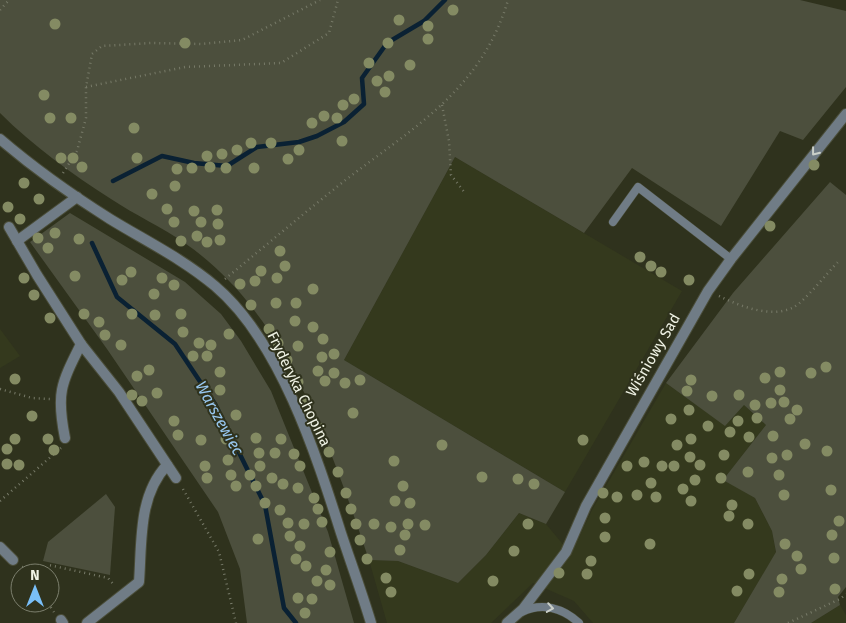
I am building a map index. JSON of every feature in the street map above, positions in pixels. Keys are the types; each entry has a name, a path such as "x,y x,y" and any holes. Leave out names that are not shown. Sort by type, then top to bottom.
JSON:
{"street":[{"name":"Wiśniowy Sad","path":"506,623 518,614 566,552 586,506 708,291 731,259 846,114"},
{"name":"Fryderyka Chopina","path":"0,139 26,161 77,197 176,258 216,287 248,322 278,373 295,408 328,489 371,623"},
{"path":"17,241 77,197"},
{"path":"9,227 81,344 114,384 176,478"},
{"path":"65,438 59,400 63,379 81,344"},
{"path":"87,623 139,582 146,505 155,481 167,465"},
{"path":"0,547 13,560"}],"lane":[{"path":"613,222 638,187 731,259"},
{"path":"518,614 533,608 554,608 569,614 579,623"}],"path":[{"path":"0,10 9,0"},
{"path":"63,173 77,151 86,118 86,86 92,54 102,46 151,43 201,44 242,40 320,0"},
{"path":"86,86 185,67 281,63 329,34 338,0"},
{"path":"216,287 343,182 430,117 475,70 503,17 508,0"},
{"path":"442,105 450,141 450,175 465,193"},
{"path":"708,291 738,305 758,310 783,310 795,306 838,262"},
{"path":"0,389 32,398 59,400"},
{"path":"0,501 60,451 65,438"},
{"path":"176,478 198,512 219,552 236,623"},
{"path":"13,560 17,563"},
{"path":"60,567 108,578 123,595"},
{"path":"788,623 840,599 846,594"}],"shaded area":[{"path":"0,0 800,0 846,11 846,87 803,140 780,131 721,226 632,168 584,233 455,157 344,360 565,492 546,524 519,513 486,555 458,583 398,561 369,560 339,473 321,429 301,386 278,345 252,307 221,273 186,244 82,180 39,148 0,113"},
{"path":"455,157 682,291 565,492 344,360"},
{"path":"830,182 846,195 846,587 838,597 840,605 811,623 734,623 776,552 772,531 755,498 723,480 766,425 744,405 725,426 666,383 733,293"},
{"path":"70,213 185,282 221,314 241,341 271,391 328,532 354,623 247,623 240,569 218,512 107,349 30,242"},
{"path":"0,329 20,356 0,368"},
{"path":"666,383 725,425 744,405 766,425 724,479 755,498 772,531 776,553 734,623 593,623 574,601 533,583 491,623 387,623 369,560 398,561 458,583 486,555 519,513 546,524 571,554 592,510"},
{"path":"106,494 115,507 110,575 60,565 60,563 43,561 48,542"},
{"path":"840,605 846,615 846,623 811,623"}],"waterway":[{"name":"Warszewiec","path":"113,181 162,156 194,163 227,166 257,147 299,142 317,136 344,122 364,104 362,78 387,43 424,21 445,0"},
{"name":"Warszewiec","path":"92,243 117,297 175,344 215,404 265,505 284,608 296,623"}]}
